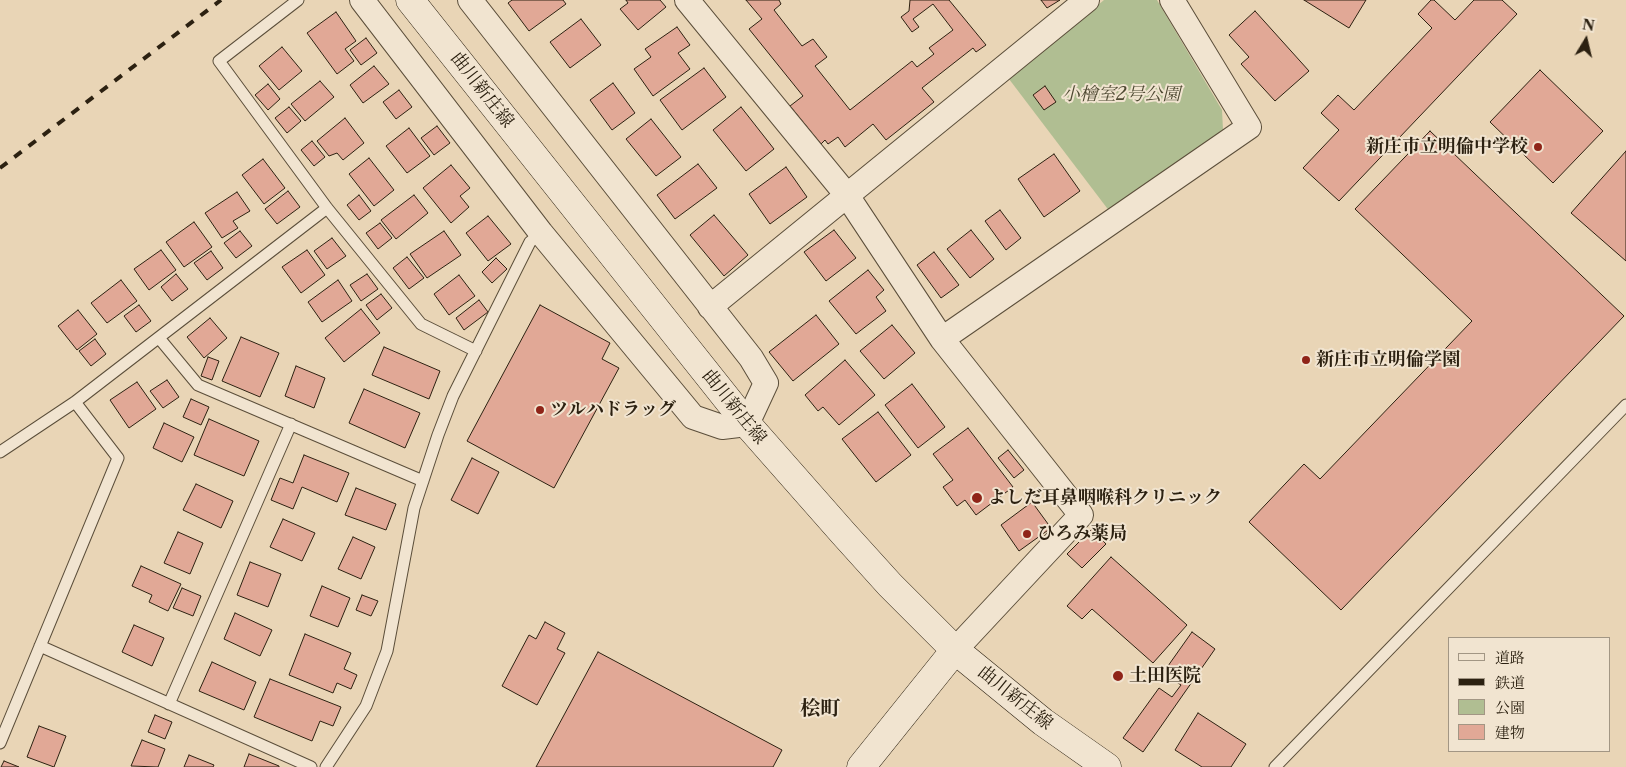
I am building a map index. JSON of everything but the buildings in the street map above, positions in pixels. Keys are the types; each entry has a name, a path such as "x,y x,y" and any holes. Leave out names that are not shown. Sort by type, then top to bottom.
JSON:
{"main road":[{"name":"曲川新庄線","path":"410,0 747,424 890,585 955,650 1043,722 1107,767"},
{"path":"861,767 955,650"}],"street":[{"path":"362,0 541,233 693,417 722,427 747,424 766,383 751,358 470,0"},
{"path":"687,0 846,194 942,339 1081,515 955,650"},
{"path":"710,307 846,194 1087,0"},
{"path":"942,339 1249,127 1172,0"}],"lane":[{"path":"298,0 220,61 327,208 421,324 476,351"},
{"path":"0,452 75,402 327,208"},
{"path":"326,767 366,706 387,651 414,508 453,396 530,242 541,233"},
{"path":"159,338 198,385 423,481"},
{"path":"0,743 118,458 75,402"},
{"path":"1275,767 1626,405"},
{"path":"169,704 291,424"},
{"path":"40,646 311,767"}],"green space":[{"name":"小檜室2号公園","path":"1104,0 1157,0 1222,110 1223,130 1110,212 1009,79"}],"railway":[{"path":"0,168 221,0"}],"place":[{"name":"新庄市立明倫中学校","path":"1538,147"},
{"name":"新庄市立明倫学園","path":"1306,360"},
{"name":"ツルハドラッグ","path":"540,410"},
{"name":"よしだ耳鼻咽喉科クリニック","path":"977,498"},
{"name":"ひろみ薬局","path":"1027,534"},
{"name":"土田医院","path":"1118,676"}],"district":[{"name":"桧町","path":"820,709"}]}
